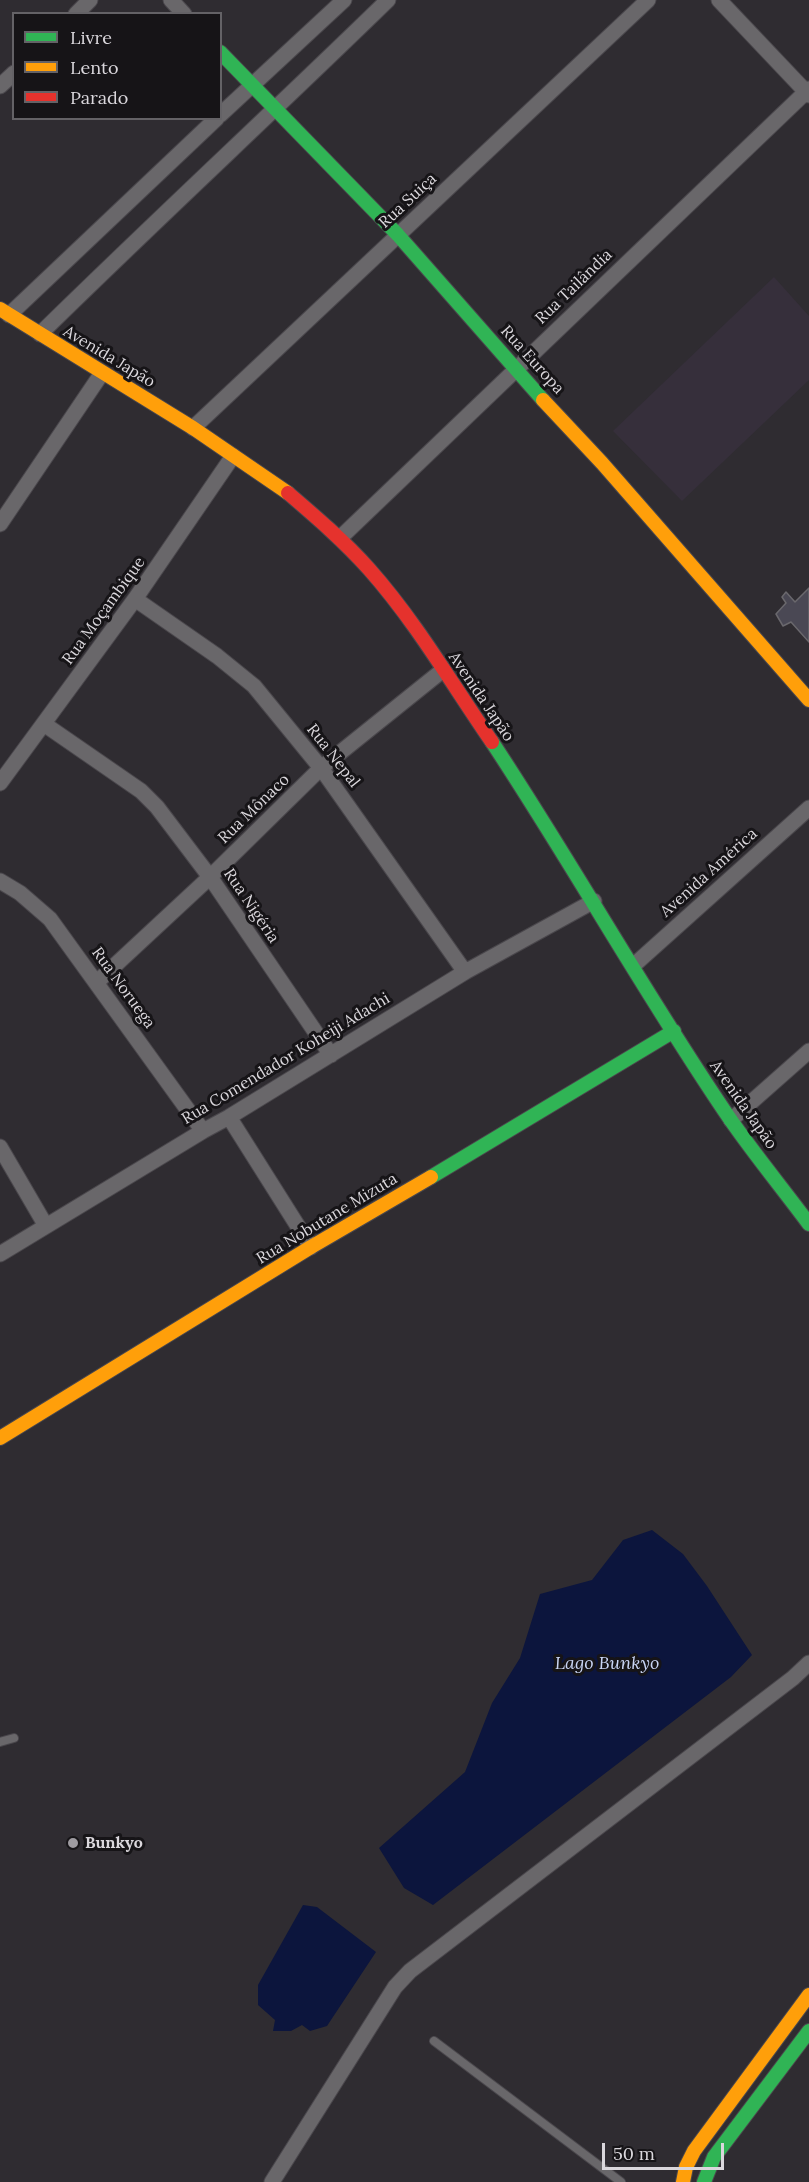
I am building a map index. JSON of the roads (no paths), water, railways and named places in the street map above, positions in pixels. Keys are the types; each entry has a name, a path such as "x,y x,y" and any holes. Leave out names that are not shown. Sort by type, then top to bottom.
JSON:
{"street":[{"path":"78,12 90,0"},
{"path":"171,0 182,12"},
{"path":"222,113 344,0"},
{"path":"40,334 388,0"},
{"name":"Rua Suiça","path":"193,428 648,0"},
{"path":"719,0 808,92"},
{"name":"Rua Europa","path":"222,54 398,235 514,369 602,463 809,700"},
{"path":"0,86 12,75"},
{"name":"Rua Tailândia","path":"340,538 514,369 808,92"},
{"path":"4,312 214,120"},
{"name":"Avenida Japão","path":"4,312 193,428 287,492 340,538 390,594 535,807 731,1120 809,1224"},
{"path":"0,524 102,373"},
{"name":"Rua Moçambique","path":"1,778 45,724 135,599 233,456"},
{"name":"Rua Nepal","path":"135,599 254,686 321,768 465,972"},
{"name":"Rua Mônaco","path":"96,982 210,877 321,768 443,670"},
{"name":"Rua Nigéria","path":"45,724 141,790 157,807 210,877 331,1055"},
{"name":"Avenida América","path":"634,965 809,808"},
{"name":"Rua Noruega","path":"0,881 20,893 50,919 203,1131"},
{"name":"Rua Comendador Koheiji Adachi","path":"0,1254 203,1131 229,1118 465,972 594,901"},
{"name":"Rua Nobutane Mizuta","path":"0,1438 311,1246 474,1152 674,1031"},
{"path":"731,1120 809,1051"},
{"path":"229,1118 311,1246"},
{"path":"0,1148 46,1226"},
{"path":"272,2182 395,1987 410,1971 783,1686 809,1663"},
{"path":"683,2182 694,2151 809,1995"},
{"path":"704,2182 714,2157 809,2031"}],"lane":[{"path":"0,1742 14,1738"},
{"path":"434,2041 621,2182"}],"water":[{"name":"Lago Bunkyo","path":"652,1530 683,1554 752,1655 731,1677 433,1905 404,1888 379,1848 465,1772 492,1703 520,1658 540,1594 592,1580 623,1540"},
{"path":"303,1905 317,1907 376,1952 327,2026 310,2031 302,2025 291,2031 273,2031 275,2020 258,2005 258,1985"}],"place":[{"name":"Bunkyo","path":"73,1843"}]}
